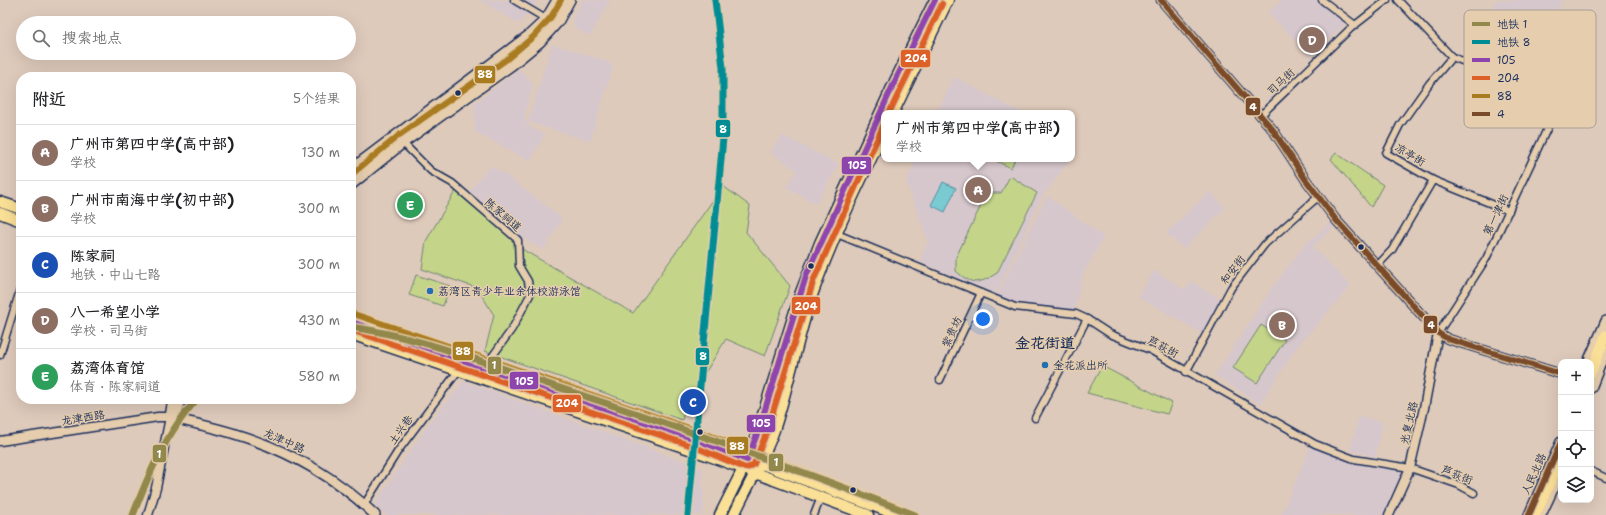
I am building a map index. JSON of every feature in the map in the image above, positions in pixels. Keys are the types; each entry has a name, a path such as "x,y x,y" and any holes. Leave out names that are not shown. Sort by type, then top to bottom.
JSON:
{"main road":[{"path":"356,165 529,35 546,18 557,0"},
{"path":"356,181 403,143 540,42 558,22 570,0"},
{"path":"882,110 935,0"},
{"path":"894,110 948,0"},
{"path":"720,515 745,464 759,429 806,276 881,112"},
{"path":"734,515 773,432 780,412 810,301 837,234 881,139"},
{"path":"0,202 16,207"},
{"path":"0,213 16,219"},
{"path":"1589,359 1606,322"},
{"path":"356,324 698,440 745,464 754,473 868,515"},
{"path":"1594,365 1606,335"},
{"path":"356,336 694,451 745,464 759,464 898,515"},
{"path":"1594,379 1606,350"},
{"path":"170,417 172,404"},
{"path":"170,417 180,404"},
{"name":"龙津中路","path":"170,417 236,434 289,455 328,477 375,515"},
{"path":"694,451 698,440"},
{"name":"人民北路","path":"1529,515 1558,449"},
{"path":"1535,515 1558,465"},
{"path":"1541,515 1558,478"}],"street":[{"path":"514,0 546,18"},
{"path":"1161,0 1273,130 1318,197 1336,220 1438,333 1448,339 1558,373"},
{"path":"1322,0 1355,25"},
{"name":"司马街","path":"1260,116 1355,25 1387,0"},
{"path":"1398,0 1452,57"},
{"name":"第一津街","path":"1452,57 1464,62"},
{"name":"凉亭街","path":"1452,57 1429,84 1400,125 1386,153 1433,180 1509,211"},
{"name":"第一津街","path":"1438,333 1486,259 1548,128"},
{"name":"陈家祠道","path":"403,143 431,171 452,184 518,240 519,266 528,281 530,295 512,329 484,368"},
{"path":"1377,266 1392,250 1433,180"},
{"name":"和安街","path":"1186,372 1231,288 1265,244 1318,197"},
{"name":"芦荻街","path":"837,234 1015,307 1068,313 1087,319 1110,334 1150,350 1186,372 1315,444 1354,459 1410,468 1459,485 1474,493"},
{"name":"紫贵坊","path":"940,380 981,293"},
{"path":"0,355 16,303"},
{"path":"1036,418 1087,319"},
{"name":"光复北路","path":"1389,515 1410,468 1424,408 1438,333"},
{"name":"土兴巷","path":"364,505 398,451 458,371"},
{"name":"龙津西路","path":"0,441 158,417 170,417"},
{"path":"148,515 156,488 170,417"},
{"path":"1594,472 1606,478"},
{"path":"814,515 821,497"}],"shaded area":[{"path":"480,0 538,0 519,24"},
{"path":"582,0 610,0 590,36 575,28 573,17"},
{"path":"1282,0 1318,0 1347,22 1311,57 1268,13"},
{"path":"1496,0 1563,0 1559,10 1490,10"},
{"path":"552,44 607,61 613,67 590,141 531,123 528,120"},
{"path":"519,69 533,83 524,118 531,128 545,134 530,161 475,132 474,104"},
{"path":"954,77 1016,110 938,110"},
{"path":"782,135 839,164 816,204 786,187 797,171 770,152"},
{"path":"915,162 1068,162 1041,199 996,294 919,262 928,241 906,182"},
{"path":"490,166 503,173 561,217 561,222 544,249 528,242 470,191"},
{"path":"1210,191 1225,208 1184,249 1166,233"},
{"path":"1047,195 1104,237 1083,274 1074,311 1017,304 997,296"},
{"path":"1330,223 1334,227 1313,247 1351,286 1297,347 1260,404 1215,375 1271,289 1304,245"},
{"path":"1154,270 1185,290 1191,281 1221,300 1202,333 1138,297"},
{"path":"464,381 702,468 704,509 702,515 386,515 374,505 430,422"},
{"path":"1359,416 1383,422 1375,457 1350,450"},
{"path":"1311,445 1355,462 1405,471 1386,515 1281,515"}],"green space":[{"path":"1336,153 1383,185 1371,207 1331,159"},
{"path":"998,162 1014,162 1011,168"},
{"path":"1010,176 1037,193 997,273 981,281 972,281 956,271 956,257 987,193 1001,193"},
{"path":"723,186 750,206 746,232 790,286 765,356 726,339 686,404 682,420 485,351 494,315 477,288 422,269 426,241 456,190 525,251 633,313"},
{"name":"荔湾区青少年业余体校游泳馆","path":"416,275 450,286 443,306 409,295"},
{"path":"1261,325 1285,340 1257,383 1233,368"},
{"path":"1102,366 1172,403 1167,414 1087,393"}],"water":[{"path":"943,182 956,188 945,212 931,205"}],"metro line":[{"name":"8","path":"688,515 723,138 723,68 715,0"},
{"name":"1","path":"356,328 402,337 477,360 734,447 915,515"},
{"name":"1","path":"133,515 159,454 176,426 193,404"}],"transit line":[{"name":"88","path":"356,171 398,136 507,59 534,36 551,17 561,0"},
{"name":"105","path":"882,110 935,0"},
{"name":"4","path":"1161,0 1273,130 1306,180 1336,220 1438,333 1448,339 1558,373"},
{"name":"204","path":"890,110 942,4"},
{"name":"105","path":"356,324 698,440 747,460 759,429 806,276 881,112"},
{"name":"204","path":"356,332 695,447 745,468 750,467 754,464 767,431 814,279 881,131"},
{"name":"88","path":"356,315 701,432 901,508"},
{"name":"4","path":"1529,515 1558,449"}],"place":[{"name":"八一希望小学","path":"1312,40"},
{"name":"广州市第四中学(高中部)","path":"978,190"},
{"name":"荔湾体育馆","path":"410,205"},
{"name":"荔湾区青少年业余体校游泳馆","path":"430,291"},
{"name":"广州市南海中学(初中部)","path":"1282,325"},
{"name":"金花派出所","path":"1045,365"},
{"name":"陈家祠","path":"693,402"}],"district":[{"name":"金花街道","path":"1045,343"}]}
